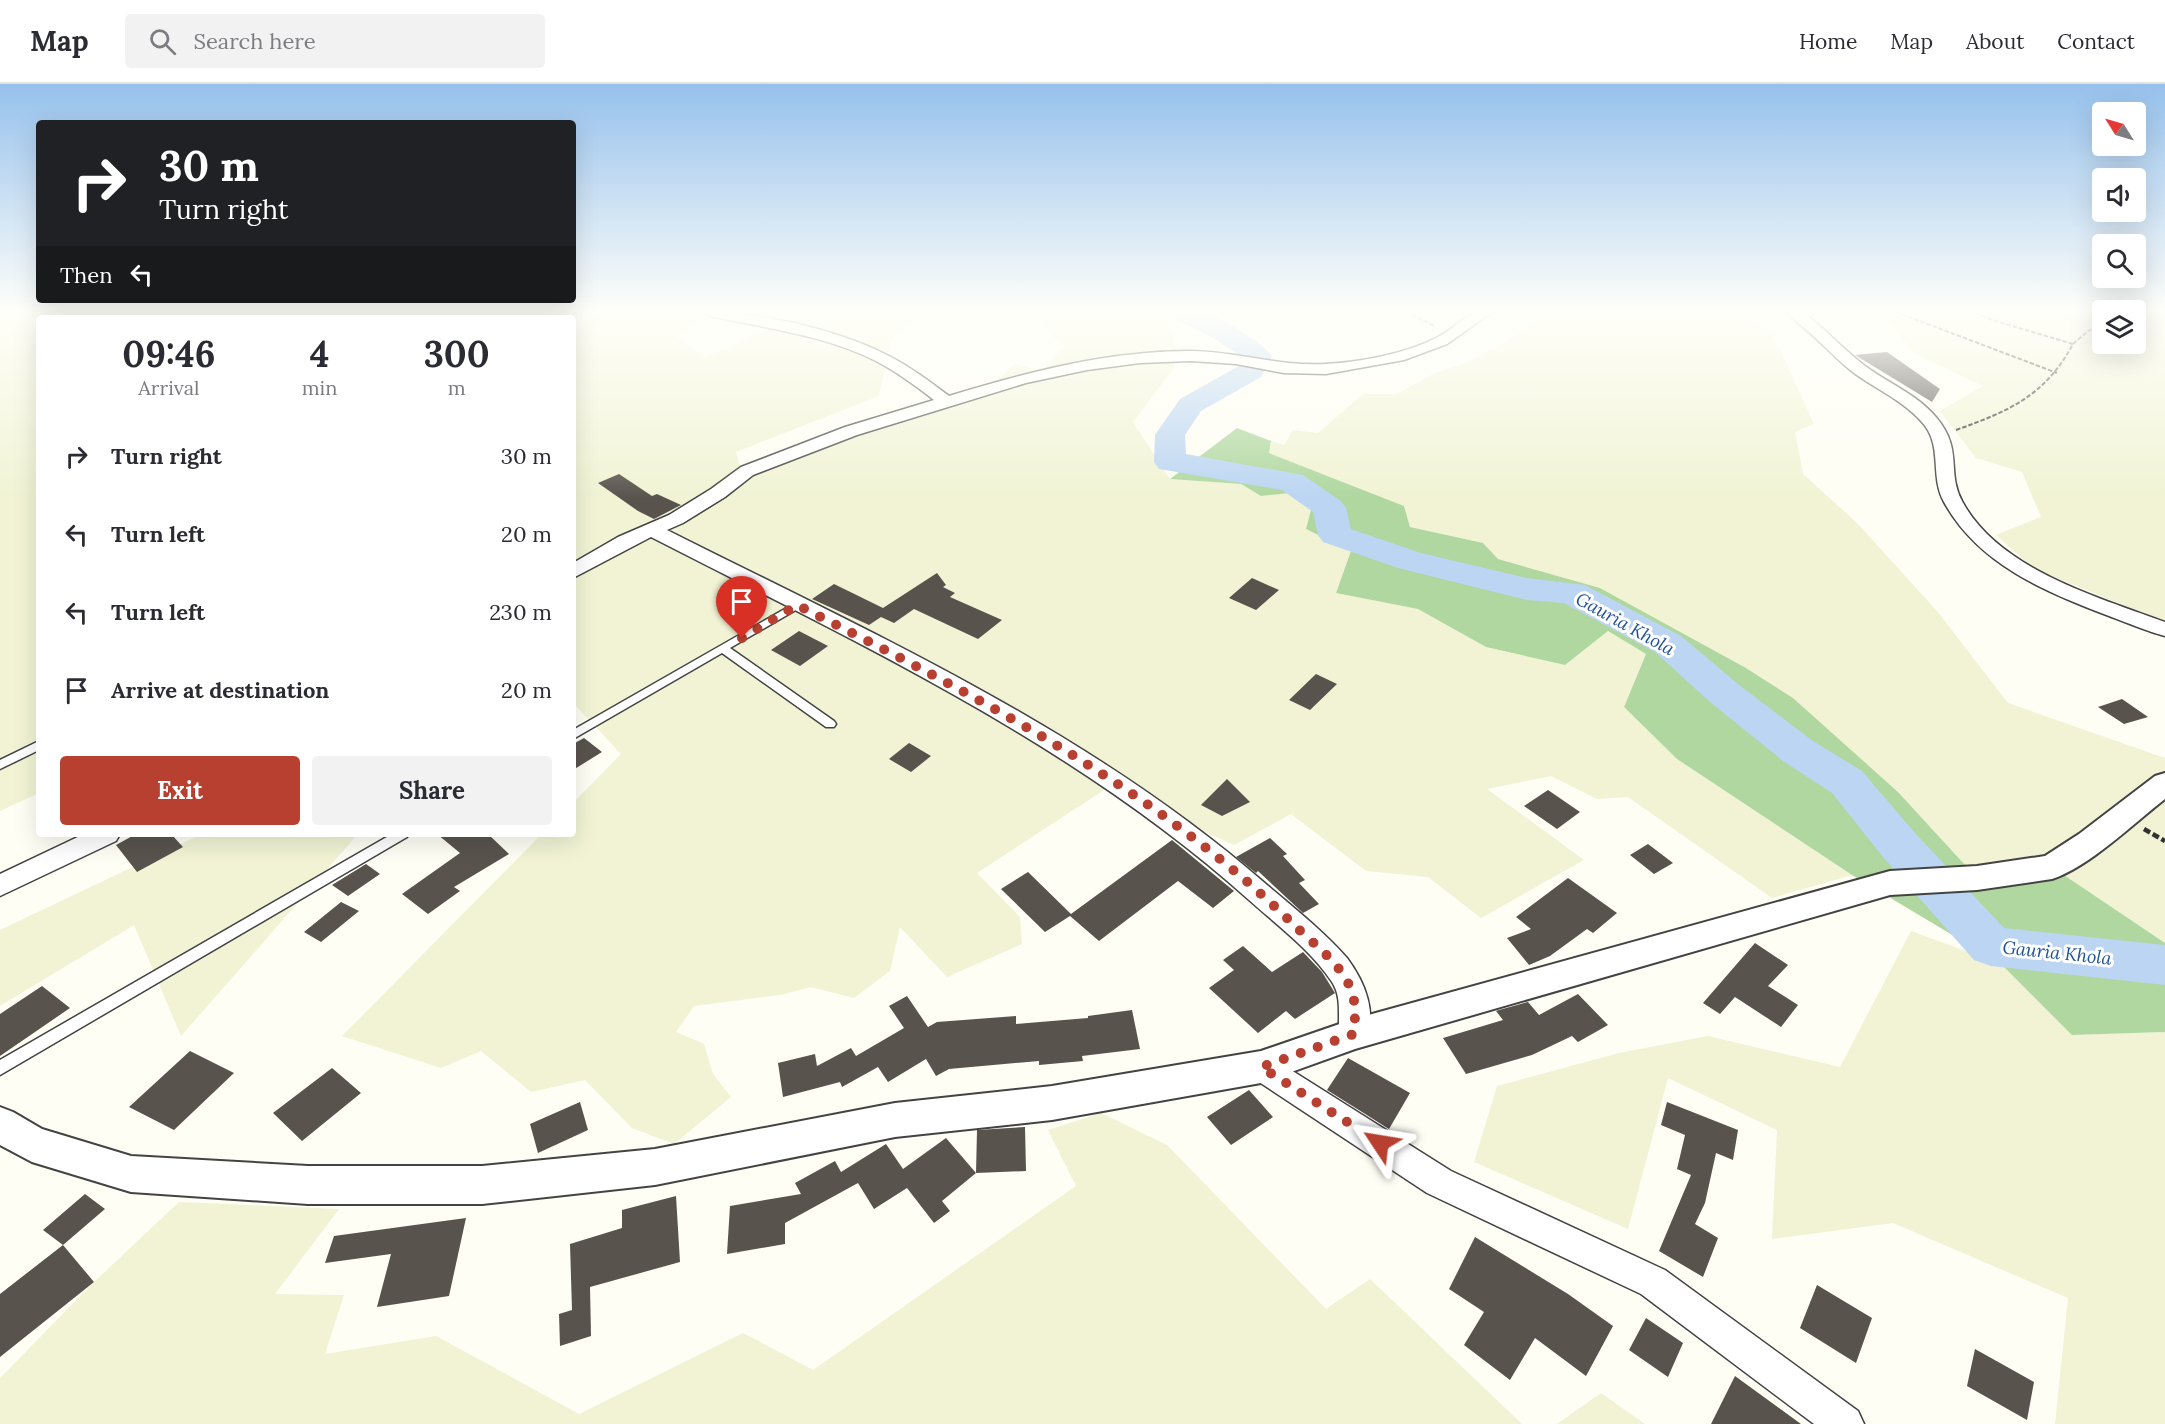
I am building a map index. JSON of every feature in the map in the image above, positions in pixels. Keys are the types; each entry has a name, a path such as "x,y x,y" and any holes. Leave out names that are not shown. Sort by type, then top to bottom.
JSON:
{"street":[{"path":"912,375 945,401"},
{"path":"576,570 625,541 652,530 701,504 747,471 850,431 1039,375"},
{"path":"1868,375 1928,418 1941,436 1947,454 1946,476 1952,499 1966,522 1994,549 2030,574 2081,600 2165,629"},
{"path":"652,530 910,662 993,708 1098,771 1198,842 1262,894 1336,967 1349,984 1356,1006 1354,1034"},
{"path":"0,1124 32,1144 132,1174 308,1185 482,1185 655,1167 895,1120 1052,1102 1261,1067 1354,1034 1890,883 1977,878 2052,867 2090,842 2165,783"},
{"path":"0,886 101,837"},
{"path":"1261,1067 1439,1182 1653,1282 1835,1421"}],"lane":[{"path":"576,733 797,605"},
{"path":"724,649 830,724"},
{"path":"0,765 36,747"},
{"path":"0,1068 397,837"}],"path":[{"path":"1941,436 2015,407 2040,392 2054,375"}],"green space":[{"path":"0,375 36,375 36,794 0,811"},
{"path":"576,375 884,375 879,396 736,452 740,467 999,379 1004,375 1169,375 1133,422 1170,479 1241,484 1261,496 1289,492 1311,510 1306,529 1351,551 1336,593 1418,609 1486,647 1565,665 1608,631 1646,654 1624,707 1677,759 1852,875 1772,898 1628,797 1597,799 1551,776 1487,789 1584,860 1481,918 1428,877 1366,871 1291,814 1234,845 1107,788 977,873 1020,917 1022,944 947,977 900,927 890,971 854,998 811,987 780,995 694,1006 676,1032 704,1044 713,1074 731,1097 674,1144 632,1128 585,1080 531,1092 481,1051 441,1068 342,1036 539,837 576,837 576,800 621,754 576,706"},
{"path":"1432,375 1791,375 1814,424 1795,432 1803,474 1858,524 1937,611 2008,703 2165,758 2165,943 2052,867 1977,878 1898,792 1793,698 1746,668 1600,588 1498,559 1483,543 1410,527 1404,506 1269,453 1271,441 1284,445 1293,430 1318,433 1363,394 1397,394"},
{"path":"1959,375 2165,375 2165,622 2034,569 1996,535 2041,517 2022,472 1976,458 1940,411 1983,386"},
{"path":"1237,428 1271,441 1269,453 1404,506 1410,527 1483,543 1498,559 1600,588 1746,668 1793,698 1898,792 1977,878 2052,867 2165,943 2165,1032 2072,1035 2001,964 1852,875 1677,759 1624,707 1646,654 1608,631 1565,665 1486,647 1418,609 1336,593 1351,551 1306,529 1311,510 1290,493 1261,496 1241,484 1170,479"},
{"path":"196,837 355,837 181,1036 134,925 0,1006 0,930"},
{"path":"1911,931 2001,964 2073,1035 2165,1032 2165,1424 2055,1424 2068,1298 1893,1223 1772,1239 1777,1130 1668,1078 1628,1229 1474,1162 1497,1086 1619,1053 1708,1036 1840,1067"},
{"path":"1101,1113 1167,1145 1326,1309 1370,1279 1522,1424 0,1424 0,1378 94,1282 179,1202 339,1209 275,1294 344,1295 325,1354 436,1336 579,1414 743,1333 813,1370 1076,1186 1048,1130"},
{"path":"1601,1393 1645,1424 1557,1424"}],"building":[{"path":"1887,375 1919,375 1940,389 1932,402"},
{"path":"619,474 652,496 657,494 681,505 654,519 638,511 598,483"},
{"path":"937,573 946,585 943,587 955,593 950,597 1002,620 978,639 914,609 894,623 881,617 869,625 812,599 834,584 883,608"},
{"path":"1252,578 1279,590 1256,610 1229,598"},
{"path":"799,631 828,646 800,666 771,650"},
{"path":"1316,674 1337,684 1310,710 1289,700"},
{"path":"2122,699 2148,717 2124,724 2098,707"},
{"path":"584,738 602,752 576,768 576,742"},
{"path":"909,743 931,756 911,772 889,759"},
{"path":"1227,779 1250,802 1222,816 1201,805"},
{"path":"1548,790 1580,812 1557,829 1524,806"},
{"path":"131,837 174,837 183,847 137,872 116,845"},
{"path":"441,837 491,837 509,854 454,887 460,891 428,914 402,894 460,853"},
{"path":"1270,838 1287,854 1283,856 1305,880 1299,883 1319,904 1303,913 1258,871 1256,873 1236,857"},
{"path":"1172,840 1234,891 1213,908 1178,881 1099,941 1070,916 1045,932 1001,889 1028,872 1071,914"},
{"path":"1648,844 1673,863 1654,874 1630,855"},
{"path":"366,864 380,874 348,896 332,885"},
{"path":"1568,878 1617,913 1593,933 1587,929 1550,956 1529,965 1507,938 1531,929 1516,917"},
{"path":"341,902 359,911 321,942 304,932"},
{"path":"1755,943 1788,965 1768,986 1798,1005 1781,1027 1735,997 1720,1014 1703,1003"},
{"path":"1243,946 1272,972 1303,952 1322,972 1335,993 1295,1019 1286,1011 1258,1033 1209,988 1234,970 1223,960"},
{"path":"42,986 70,1008 0,1056 0,1014"},
{"path":"1578,994 1608,1025 1578,1042 1572,1036 1532,1055 1466,1074 1443,1038 1503,1020 1496,1011 1499,1010 1528,1002 1539,1015"},
{"path":"907,996 928,1027 937,1022 1016,1016 1016,1024 1088,1018 1088,1016 1132,1010 1140,1049 1082,1056 1083,1061 1039,1065 1039,1061 949,1069 936,1076 926,1059 888,1082 878,1067 842,1087 840,1082 783,1097 778,1063 815,1054 817,1066 851,1048 856,1056 904,1028 889,1006"},
{"path":"190,1051 234,1073 174,1130 129,1107"},
{"path":"1348,1058 1410,1093 1389,1129 1327,1090"},
{"path":"332,1068 361,1093 302,1141 273,1113"},
{"path":"1249,1090 1273,1117 1231,1145 1207,1117"},
{"path":"580,1102 588,1130 538,1153 530,1124"},
{"path":"1667,1102 1738,1130 1733,1160 1716,1153 1705,1203 1695,1224 1718,1238 1703,1277 1659,1251 1691,1175 1677,1169 1685,1135 1661,1125"},
{"path":"1025,1127 1026,1171 976,1173 977,1130"},
{"path":"946,1138 976,1173 942,1201 950,1211 934,1223 907,1188 874,1209 858,1183 785,1223 785,1244 727,1254 730,1206 801,1194 795,1183 835,1161 841,1172 886,1144 903,1169"},
{"path":"85,1194 105,1209 63,1245 43,1230"},
{"path":"676,1196 680,1262 590,1287 591,1336 560,1346 559,1314 572,1310 570,1244 622,1228 622,1210"},
{"path":"466,1218 449,1296 377,1307 391,1254 325,1263 334,1236"},
{"path":"1475,1237 1568,1294 1613,1326 1586,1376 1535,1338 1510,1380 1464,1345 1484,1312 1449,1289"},
{"path":"63,1245 94,1282 0,1357 0,1294"},
{"path":"1817,1285 1872,1318 1856,1363 1800,1328"},
{"path":"1646,1318 1683,1343 1668,1377 1629,1350"},
{"path":"1975,1349 2034,1382 2027,1420 1967,1386"},
{"path":"1735,1376 1801,1424 1711,1424"}],"waterway":[{"name":"Gauria Khola","path":"1245,375 1190,405 1170,435 1170,462 1213,467 1292,482 1329,508 1335,535 1410,561 1527,589 1572,593 1668,644 1724,693 1798,751 1847,782 1899,845 1991,946 2165,965"}],"route":[{"path":"742,638 797,605 910,662 993,708 1098,771 1198,842 1262,894 1336,967 1349,984 1356,1006 1354,1034 1261,1067 1380,1143"}]}
